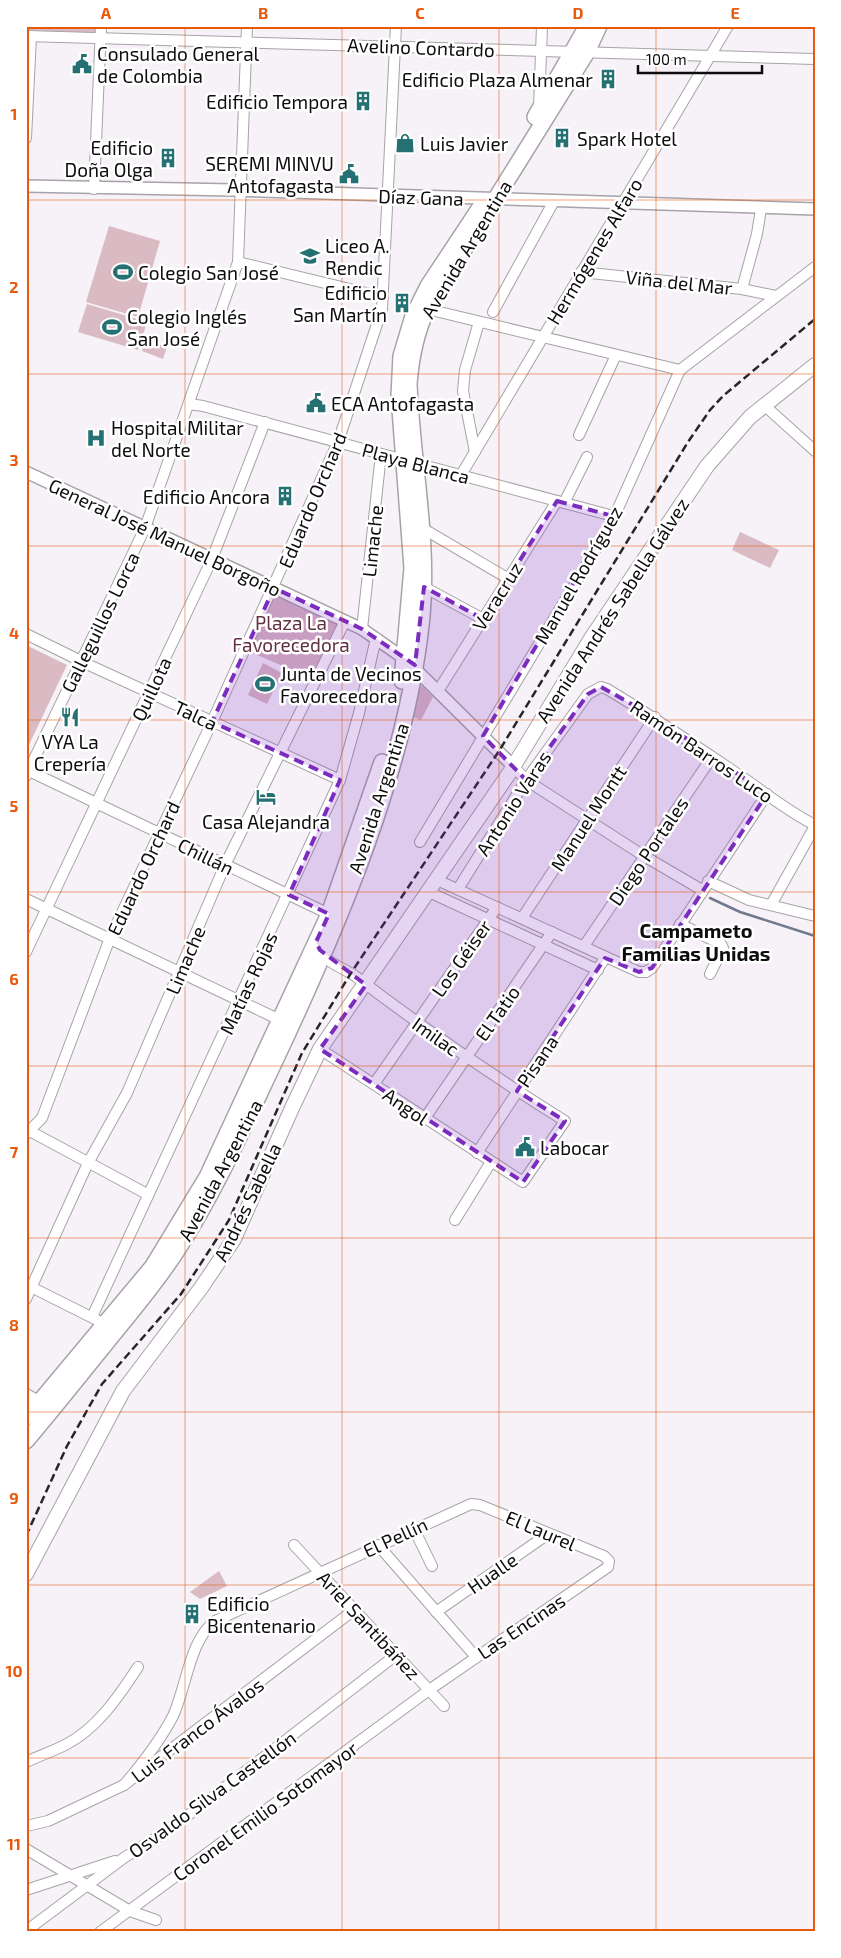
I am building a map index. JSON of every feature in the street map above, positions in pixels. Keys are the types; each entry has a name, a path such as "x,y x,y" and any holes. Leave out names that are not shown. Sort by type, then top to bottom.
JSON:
{"main road":[{"name":"Avenida Argentina","path":"26,1441 35,1409 98,1321 153,1266 186,1213 222,1147 329,914 388,741 404,674 410,664 412,568 410,372 417,335 427,309 580,52 586,26"},
{"name":"Avenida Argentina","path":"35,1409 159,1277 198,1216 228,1161 323,956 379,806 398,742 424,587 422,528 398,380 407,330 428,286 491,199 539,112 599,26"},
{"name":"Avenida Andrés Sabella Gálvez","path":"437,880 514,767 592,637 666,524 716,454 737,430 815,365"},
{"name":"Andrés Sabella","path":"26,1574 123,1391 201,1288 234,1239 284,1124 320,1049 437,880"}],"street":[{"path":"94,189 100,26"},
{"name":"Galleguillos Lorca","path":"28,774 145,528 238,262 247,26"},
{"name":"Eduardo Orchard","path":"28,1132 42,1118 110,938 274,588 338,442 382,309 396,26"},
{"path":"539,112 542,26"},
{"name":"Hermógenes Alfaro","path":"461,475 728,26"},
{"path":"26,138 29,36"},
{"name":"Avelino Contardo","path":"29,36 815,59"},
{"name":"Díaz Gana","path":"26,186 241,191 815,210"},
{"path":"493,312 554,201"},
{"path":"742,289 757,234 760,209"},
{"path":"238,262 383,297"},
{"name":"Manuel Rodríguez","path":"420,842 611,524 680,370 815,267"},
{"name":"Viña del Mar","path":"581,272 742,289 776,296"},
{"path":"427,309 680,370"},
{"path":"475,452 463,391 465,370 479,322"},
{"path":"579,435 616,355"},
{"name":"Playa Blanca","path":"189,404 204,406 265,422 613,516"},
{"path":"764,406 815,451"},
{"name":"Quillota","path":"26,952 212,559 265,422"},
{"name":"Limache","path":"362,629 382,454"},
{"name":"Veracruz","path":"438,691 588,457"},
{"name":"General José Manuel Borgoño","path":"26,472 362,629 410,664 514,767"},
{"path":"422,528 509,579"},
{"path":"424,587 482,620"},
{"name":"Limache","path":"26,1299 29,1286 88,1163 127,1093 225,865 345,621"},
{"name":"Talca","path":"26,634 149,694 340,780"},
{"name":"Matías Rojas","path":"98,1321 147,1194 240,1001 340,780 359,713 376,638"},
{"name":"Ramón Barros Luco","path":"588,694 601,687 608,688 767,794 792,814 815,825"},
{"name":"Antonio Varas","path":"458,889 526,780 588,694"},
{"name":"Manuel Montt","path":"522,918 655,718"},
{"name":"Diego Portales","path":"584,946 712,757"},
{"path":"514,767 526,780 644,856 702,890"},
{"name":"Chillán","path":"28,774 96,803 329,914"},
{"path":"437,880 584,946 605,958 639,972 646,972 652,968 767,794"},
{"path":"772,905 815,825"},
{"path":"708,881 750,900 815,916"},
{"path":"429,892 598,970"},
{"path":"26,898 280,1020"},
{"name":"Los Géiser","path":"374,1084 497,907"},
{"path":"680,924 721,944 723,948 710,974"},
{"name":"El Tatio","path":"425,1118 552,932"},
{"name":"Imilac","path":"316,942 323,956 466,1057 565,1121 523,1182"},
{"name":"Pisana","path":"477,1153 605,958"},
{"name":"Angol","path":"320,1049 523,1182"},
{"path":"28,1132 147,1194"},
{"path":"455,1220 491,1162"},
{"path":"29,1286 98,1321"},
{"name":"El Pellín","path":"124,1785 154,1747 170,1721 184,1688 198,1641 207,1628 219,1619 319,1572 471,1504"},
{"name":"El Laurel","path":"471,1504 480,1505 604,1556 610,1561"},
{"path":"414,1529 432,1566"},
{"name":"Hualle","path":"436,1612 548,1534"},
{"name":"Ariel Santibáñez","path":"294,1545 444,1706"},
{"path":"378,1545 476,1657"},
{"name":"Las Encinas","path":"429,1690 608,1567 610,1561"},
{"name":"Luis Franco Ávalos","path":"26,1826 48,1821 124,1785 354,1610"},
{"name":"Osvaldo Silva Castellón","path":"27,1929 125,1857 164,1833 396,1655"},
{"path":"26,1762 67,1744 90,1727 117,1698 138,1667"},
{"name":"Coronel Emilio Sotomayor","path":"100,1932 429,1690"},
{"path":"26,1849 130,1911 156,1920"},
{"path":"26,1890 125,1857"}],"highlighted area":[{"path":"557,501 613,516 483,736 526,780 588,694 601,687 655,717 767,794 652,968 639,972 605,958 517,1091 565,1121 523,1182 320,1049 366,985 320,950 316,942 329,914 289,895 340,780 212,722 274,588 362,629 415,665 424,587 483,619"}],"green space":[{"path":"26,26 95,26 95,33 26,30"},
{"name":"Colegio San José","path":"109,226 160,241 138,317 86,302"},
{"name":"Colegio Inglés San José","path":"87,304 147,322 138,350 78,332"},
{"path":"145,340 167,347 163,359 142,351"},
{"path":"740,532 779,550 770,568 732,550"},
{"name":"Plaza La Favorecedora","path":"274,588 345,621 316,680 245,650"},
{"path":"26,645 67,665 26,751"},
{"name":"Junta de Vecinos Favorecedora","path":"263,663 282,673 267,704 248,695"},
{"path":"422,686 433,697 421,720 413,717 418,688"},
{"path":"219,1571 227,1586 200,1599 190,1592"}],"waterway":[{"path":"710,898 740,912 815,936"}],"railway":[{"path":"26,1536 67,1446 102,1384 181,1294 229,1220 302,1053 351,973 499,751 688,442 710,410 723,396 815,319"}],"place":[{"name":"Consulado General de Colombia","path":"82,64"},
{"name":"Edificio Plaza Almenar","path":"608,79"},
{"name":"Edificio Tempora","path":"363,101"},
{"name":"Spark Hotel","path":"562,138"},
{"name":"Luis Javier","path":"405,143"},
{"name":"Edificio Doña Olga","path":"168,158"},
{"name":"SEREMI MINVU Antofagasta","path":"349,174"},
{"name":"Liceo A. Rendic","path":"310,256"},
{"name":"Colegio San José","path":"123,272"},
{"name":"Edificio San Martín","path":"402,303"},
{"name":"Colegio Inglés San José","path":"112,327"},
{"name":"ECA Antofagasta","path":"316,403"},
{"name":"Hospital Militar del Norte","path":"96,438"},
{"name":"Edificio Ancora","path":"285,496"},
{"name":"Junta de Vecinos Favorecedora","path":"265,684"},
{"name":"VYA La Crepería","path":"70,717"},
{"name":"Casa Alejandra","path":"266,797"},
{"name":"Labocar","path":"525,1147"},
{"name":"Edificio Bicentenario","path":"192,1614"}],"district":[{"name":"Campameto Familias Unidas","path":"696,942"}]}
